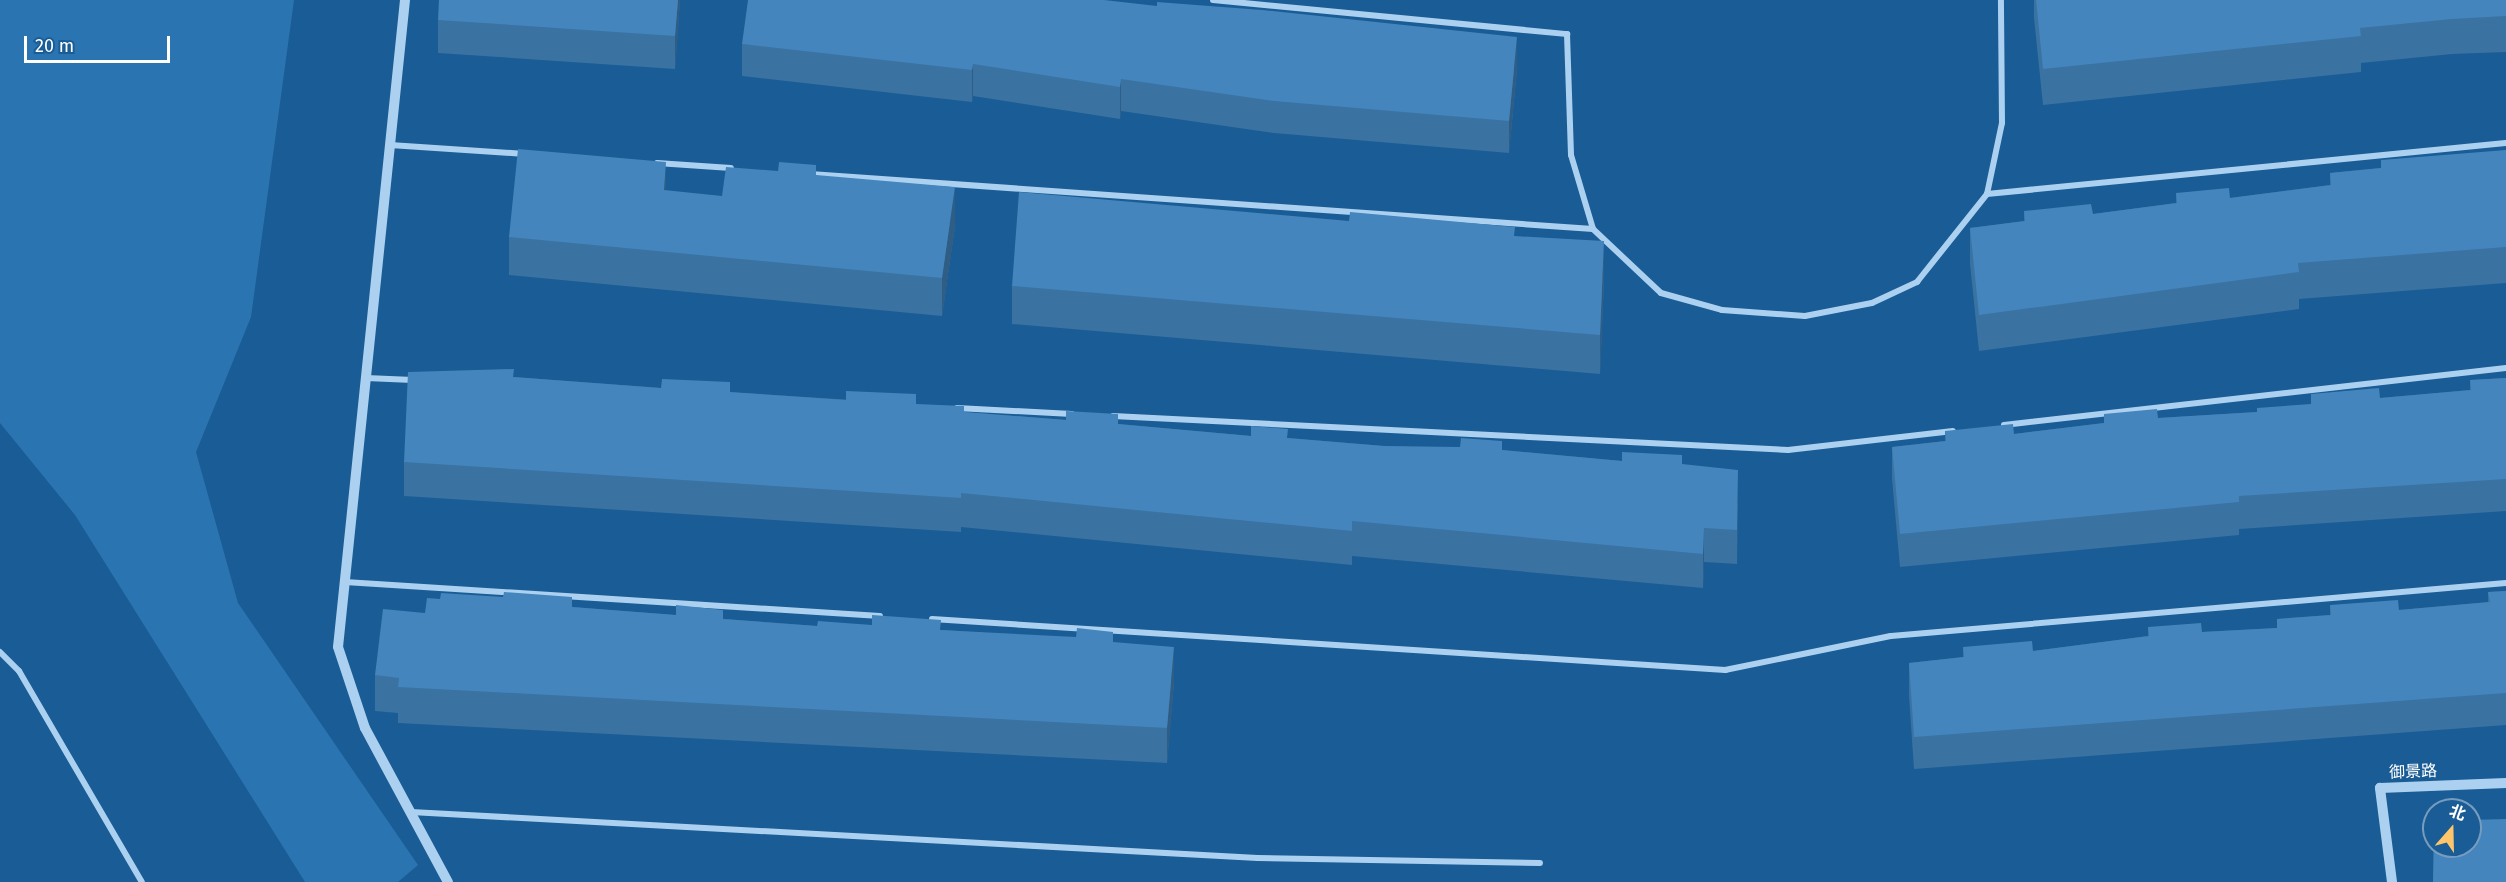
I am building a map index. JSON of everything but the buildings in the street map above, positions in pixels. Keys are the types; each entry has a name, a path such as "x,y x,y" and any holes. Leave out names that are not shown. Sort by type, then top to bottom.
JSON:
{"street":[{"path":"405,0 338,647 365,728 448,882"},
{"path":"1213,0 1567,34 1571,154 1593,229 1661,293 1722,310 1805,316 1872,303 1917,282 1987,194 2002,123 2001,0"},
{"path":"1987,194 2506,143"},
{"path":"390,145 533,155"},
{"path":"652,163 736,169"},
{"path":"795,173 1593,229"},
{"path":"1988,427 2506,368"},
{"path":"366,378 426,381"},
{"path":"952,407 1083,414"},
{"path":"1107,415 1788,450 1965,430"},
{"path":"345,582 892,617"},
{"path":"916,618 1725,670 1892,636 2506,583"},
{"path":"0,652 19,671 142,882"},
{"name":"御景路","path":"2392,882 2380,788 2506,783"},
{"path":"410,812 1258,858 1540,863"}],"shaded area":[{"path":"0,0 294,0 251,317 196,452 238,603 418,865 398,882 305,882 75,515 0,423"}]}
